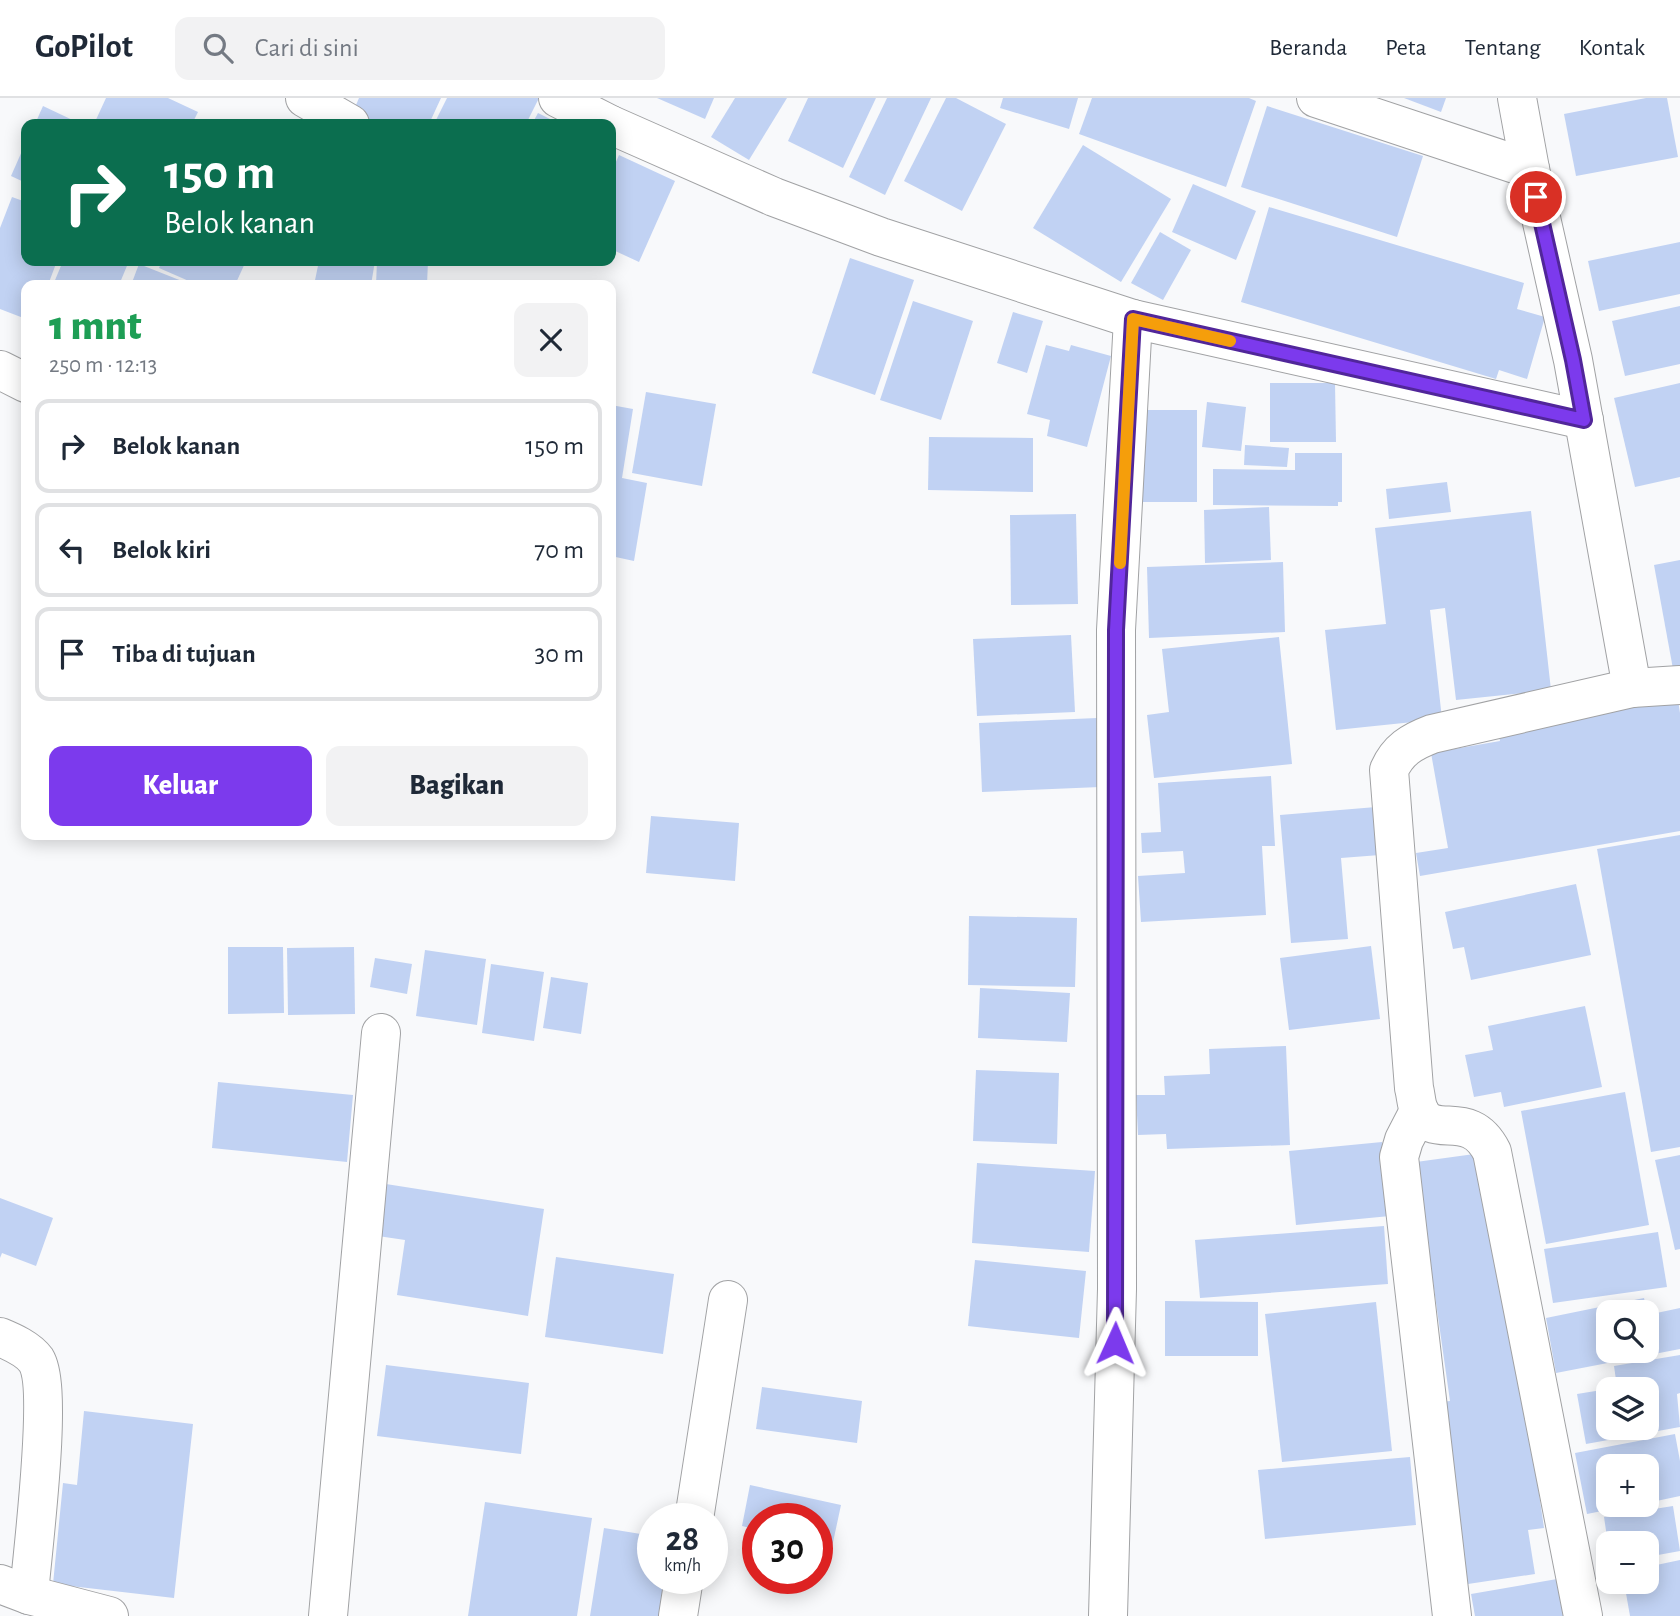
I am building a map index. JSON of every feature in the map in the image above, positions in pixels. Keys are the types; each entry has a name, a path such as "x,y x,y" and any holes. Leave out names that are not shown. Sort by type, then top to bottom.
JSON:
{"street":[{"path":"304,98 341,119"},
{"path":"558,98 598,119"},
{"path":"1316,98 1530,169"},
{"path":"1517,98 1530,169 1573,360 1632,688"},
{"path":"616,128 774,197 881,236 1133,319 1584,420"},
{"path":"1108,1616 1117,1289 1116,630 1133,319"},
{"path":"0,370 21,380"},
{"path":"1583,1616 1492,1152 1479,1131 1471,1127 1434,1124 1419,1111 1414,1088 1388,770 1395,756 1412,742 1432,734 1632,688 1680,685"},
{"path":"328,1616 381,1032"},
{"path":"1419,1111 1404,1140 1399,1157 1452,1616"},
{"path":"696,1503 728,1300"},
{"path":"0,1337 25,1350 35,1359 43,1376 44,1411 14,1589 109,1616"},
{"path":"678,1616 681,1594"}],"building":[{"path":"106,98 168,98 198,112 194,119 96,119"},
{"path":"359,98 441,98 431,119 368,119 353,112"},
{"path":"447,98 539,98 528,119 436,119"},
{"path":"657,98 714,98 705,119"},
{"path":"735,98 787,98 749,160 711,137"},
{"path":"808,98 876,98 843,168 788,141"},
{"path":"887,98 931,98 885,195 849,177"},
{"path":"946,98 956,98 1006,124 962,211 904,181"},
{"path":"1003,98 1078,98 1069,129 1000,108"},
{"path":"1092,98 1249,98 1256,101 1226,187 1079,134"},
{"path":"1404,98 1446,98 1441,112"},
{"path":"1646,98 1667,98 1678,157 1576,176 1564,114"},
{"path":"43,106 70,119 37,119"},
{"path":"1267,106 1423,156 1397,237 1241,187"},
{"path":"538,113 550,119 535,119"},
{"path":"1083,145 1171,199 1121,282 1033,228"},
{"path":"21,153 21,181 11,176"},
{"path":"619,155 675,181 639,262 616,251 616,162"},
{"path":"1193,184 1256,211 1236,260 1172,232"},
{"path":"12,197 21,200 21,266 55,266 50,280 21,280 21,317 0,309 0,228"},
{"path":"1269,207 1524,283 1517,309 1545,317 1527,379 1499,370 1496,379 1241,302"},
{"path":"1160,232 1191,250 1163,300 1131,283"},
{"path":"1680,242 1680,294 1599,311 1588,261"},
{"path":"850,258 914,280 875,395 812,373"},
{"path":"61,266 127,266 121,280 55,280"},
{"path":"138,266 144,266 179,280 133,280"},
{"path":"244,266 237,280 187,280 159,268"},
{"path":"318,266 374,266 372,280 315,280"},
{"path":"377,266 428,266 427,280 376,280"},
{"path":"913,301 973,321 941,420 880,400"},
{"path":"1680,306 1680,364 1625,376 1612,321"},
{"path":"1013,312 1043,321 1027,373 997,363"},
{"path":"1046,345 1069,351 1071,345 1111,356 1087,447 1047,436 1050,420 1027,414"},
{"path":"1270,383 1335,383 1336,442 1270,442"},
{"path":"1680,383 1680,477 1635,487 1614,398"},
{"path":"646,392 716,404 702,486 632,473"},
{"path":"1207,402 1246,407 1241,451 1202,447"},
{"path":"616,406 633,409 622,478 647,483 634,561 616,557"},
{"path":"1134,410 1197,410 1197,502 1135,502"},
{"path":"929,437 1033,438 1033,492 928,490"},
{"path":"1245,445 1289,448 1287,467 1244,465"},
{"path":"1295,453 1342,453 1342,502 1338,502 1338,506 1213,505 1213,469 1295,470"},
{"path":"1447,482 1451,512 1389,519 1386,489"},
{"path":"1269,507 1271,560 1205,563 1204,510"},
{"path":"1531,511 1551,690 1456,700 1445,608 1430,610 1442,719 1336,730 1325,630 1386,624 1375,528"},
{"path":"1076,514 1078,604 1011,605 1010,515"},
{"path":"1680,560 1680,667 1673,669 1654,565"},
{"path":"1283,562 1285,632 1149,638 1147,567"},
{"path":"1071,635 1075,712 977,716 973,639"},
{"path":"1279,637 1292,764 1154,778 1147,715 1169,712 1162,649"},
{"path":"1678,700 1680,831 1420,876 1416,853 1448,848 1431,753 1500,741 1498,730"},
{"path":"1097,718 1100,787 982,792 979,723"},
{"path":"1271,776 1275,846 1262,846 1266,915 1141,922 1138,876 1185,873 1183,851 1142,853 1141,833 1161,832 1158,783"},
{"path":"1376,807 1380,855 1341,858 1348,939 1291,943 1280,815"},
{"path":"651,816 739,823 735,881 646,873"},
{"path":"1680,835 1680,1147 1651,1152 1597,849"},
{"path":"1576,884 1591,955 1471,980 1464,947 1453,949 1445,912"},
{"path":"969,916 1077,918 1075,987 968,985"},
{"path":"1371,946 1380,1019 1289,1030 1280,958"},
{"path":"228,947 283,947 284,1013 228,1014"},
{"path":"354,947 355,1014 288,1015 287,948"},
{"path":"425,950 486,959 477,1025 416,1016"},
{"path":"375,958 412,964 407,994 370,987"},
{"path":"491,964 544,972 534,1041 482,1033"},
{"path":"551,977 588,983 581,1034 543,1028"},
{"path":"980,988 1070,993 1067,1042 978,1038"},
{"path":"1585,1006 1602,1087 1504,1107 1501,1092 1474,1097 1465,1055 1493,1050 1488,1026"},
{"path":"1286,1046 1290,1145 1167,1149 1166,1134 1138,1135 1136,1095 1165,1095 1164,1076 1210,1074 1209,1049"},
{"path":"976,1070 1059,1073 1057,1144 973,1141"},
{"path":"218,1082 353,1095 347,1162 212,1148"},
{"path":"1625,1092 1649,1225 1546,1244 1521,1111"},
{"path":"1382,1142 1390,1216 1296,1225 1289,1151"},
{"path":"1489,1152 1544,1528 1528,1530 1535,1574 1468,1584 1441,1402 1450,1401 1416,1162"},
{"path":"1680,1155 1680,1249 1675,1250 1655,1160"},
{"path":"977,1163 1095,1171 1089,1252 972,1243"},
{"path":"386,1184 544,1209 528,1316 397,1295 405,1240 378,1236"},
{"path":"0,1198 53,1218 36,1266 2,1253 0,1258"},
{"path":"1384,1226 1388,1284 1200,1298 1195,1240"},
{"path":"1658,1232 1667,1287 1553,1303 1544,1249"},
{"path":"556,1257 674,1274 663,1354 545,1337"},
{"path":"975,1260 1086,1271 1079,1338 968,1326"},
{"path":"1165,1301 1258,1302 1258,1356 1165,1356"},
{"path":"1376,1302 1392,1451 1282,1462 1265,1314"},
{"path":"1596,1308 1596,1363 1608,1363 1556,1373 1546,1318"},
{"path":"1680,1308 1680,1349 1659,1353 1659,1312"},
{"path":"1680,1355 1680,1393 1677,1394 1680,1427 1659,1431 1659,1377 1616,1377 1614,1366 1659,1363 1659,1358"},
{"path":"386,1365 529,1383 521,1454 377,1436"},
{"path":"762,1387 862,1401 857,1443 756,1429"},
{"path":"1596,1391 1596,1440 1608,1440 1586,1444 1577,1394"},
{"path":"84,1411 193,1424 174,1598 53,1584 63,1483 77,1485"},
{"path":"1675,1434 1680,1461 1680,1496 1659,1500 1659,1454 1596,1454 1596,1512 1587,1514 1575,1453 1643,1440 1659,1440 1659,1437"},
{"path":"1410,1457 1416,1525 1265,1539 1258,1470"},
{"path":"750,1485 832,1503 746,1503"},
{"path":"485,1502 592,1518 577,1616 468,1616"},
{"path":"833,1503 841,1505 833,1542"},
{"path":"1673,1506 1680,1551 1659,1555 1659,1531 1606,1531 1604,1517 1659,1517 1659,1508"},
{"path":"604,1528 637,1533 637,1594 665,1594 662,1616 590,1616"},
{"path":"1680,1560 1680,1616 1630,1616 1626,1594 1659,1594 1659,1564"},
{"path":"1557,1579 1563,1616 1475,1616 1471,1594"}],"slow traffic":[{"path":"1120,563 1133,319 1230,341"}],"route":[{"path":"1115,1343 1116,630 1133,319 1584,420 1536,197"}]}
